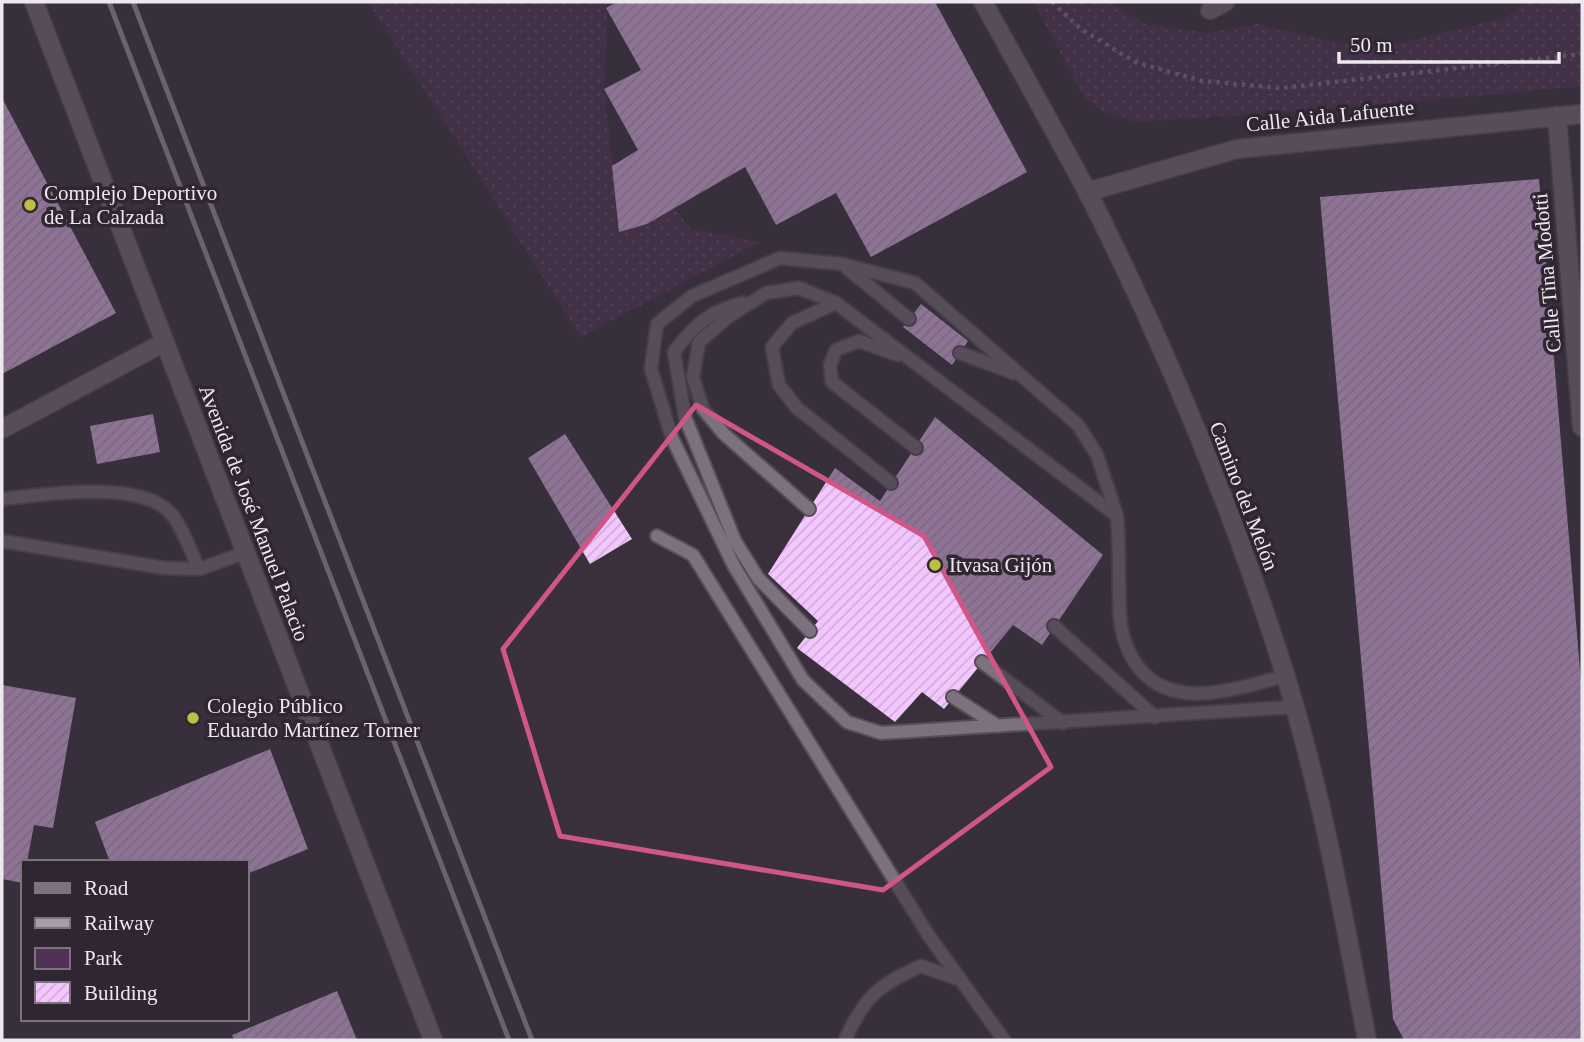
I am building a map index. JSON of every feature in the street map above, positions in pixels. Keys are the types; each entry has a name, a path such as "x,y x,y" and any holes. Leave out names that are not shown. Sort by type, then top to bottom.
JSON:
{"street":[{"name":"Avenida de José Manuel Palacio","path":"34,2 433,1040"},
{"name":"Camino del Melón","path":"983,2 1087,192 1123,265 1218,485 1285,676 1339,887 1367,1040"},
{"name":"Calle Aida Lafuente","path":"1087,192 1237,149 1582,114"},
{"name":"Calle Tina Modotti","path":"1557,116 1582,427"},
{"path":"2,429 164,342"}],"lane":[{"path":"1285,676 1232,689 1180,694 1151,683 1129,655 1120,620 1121,560 1117,516 1097,455 1078,425 915,283 842,264 780,258 692,296 657,324 651,369 672,438 734,566 803,680 847,722 881,733 1155,718 1293,707"},
{"path":"842,264 909,319"},
{"path":"809,509 724,434 704,409 693,377 699,341 727,317 765,293 799,288 835,303 1117,516"},
{"path":"757,299 720,308 690,329 674,352 685,417 735,541 758,578 810,631"},
{"path":"835,303 792,323 772,347 779,385 797,408 891,483"},
{"path":"912,360 859,341 836,350 830,365 832,382 916,449"},
{"path":"960,353 1021,375"},
{"path":"2,499 96,490 143,498 172,514 199,569"},
{"path":"657,536 693,555 929,936 1004,1040"},
{"path":"2,541 164,568 199,569 244,553"},
{"path":"1054,626 1155,718"},
{"path":"982,662 1063,723"},
{"path":"953,697 998,726"},
{"path":"845,1040 862,1004 891,979 921,966 958,979"}],"path":[{"path":"1052,2 1081,29 1135,62 1202,81 1282,88 1582,54"}],"highlighted area":[{"path":"696,405 924,536 1051,767 883,890 560,836 503,649"}],"green space":[{"path":"368,2 607,2 604,89 620,232 647,224 675,208 690,229 760,242 581,337"},
{"path":"1033,2 1110,2 1147,25 1207,33 1257,24 1370,50 1505,18 1526,2 1582,2 1582,86 1342,108 1135,122 1105,113 1084,97"}],"building":[{"path":"617,2 935,2 1027,172 871,257 836,193 776,225 745,167 647,224 619,232 612,166 638,150 604,89 641,70 606,8"},
{"name":"Complejo Deportivo de La Calzada","path":"2,98 116,313 2,374"},
{"path":"1539,179 1582,694 1582,1040 1404,1040 1393,1019 1320,197"},
{"path":"921,304 968,341 952,365 903,327"},
{"path":"153,414 160,452 97,464 90,426"},
{"name":"Itvasa Gijón","path":"935,417 1103,555 1042,645 1013,625 944,709 922,692 895,722 797,648 818,621 768,574 835,468 880,501"},
{"path":"565,434 632,539 590,564 528,458"},
{"path":"2,685 76,698 53,828 34,825 27,860 21,860 21,883 2,879"},
{"path":"270,749 308,849 248,874 248,860 109,860 95,822"},
{"path":"337,991 357,1040 234,1040 232,1035"}],"railway":[{"path":"109,2 509,1040"},
{"path":"133,2 532,1040"}],"place":[{"name":"Complejo Deportivo de La Calzada","path":"30,205"},
{"name":"Itvasa Gijón","path":"935,565"},
{"name":"Colegio Público Eduardo Martínez Torner","path":"193,718"}]}
